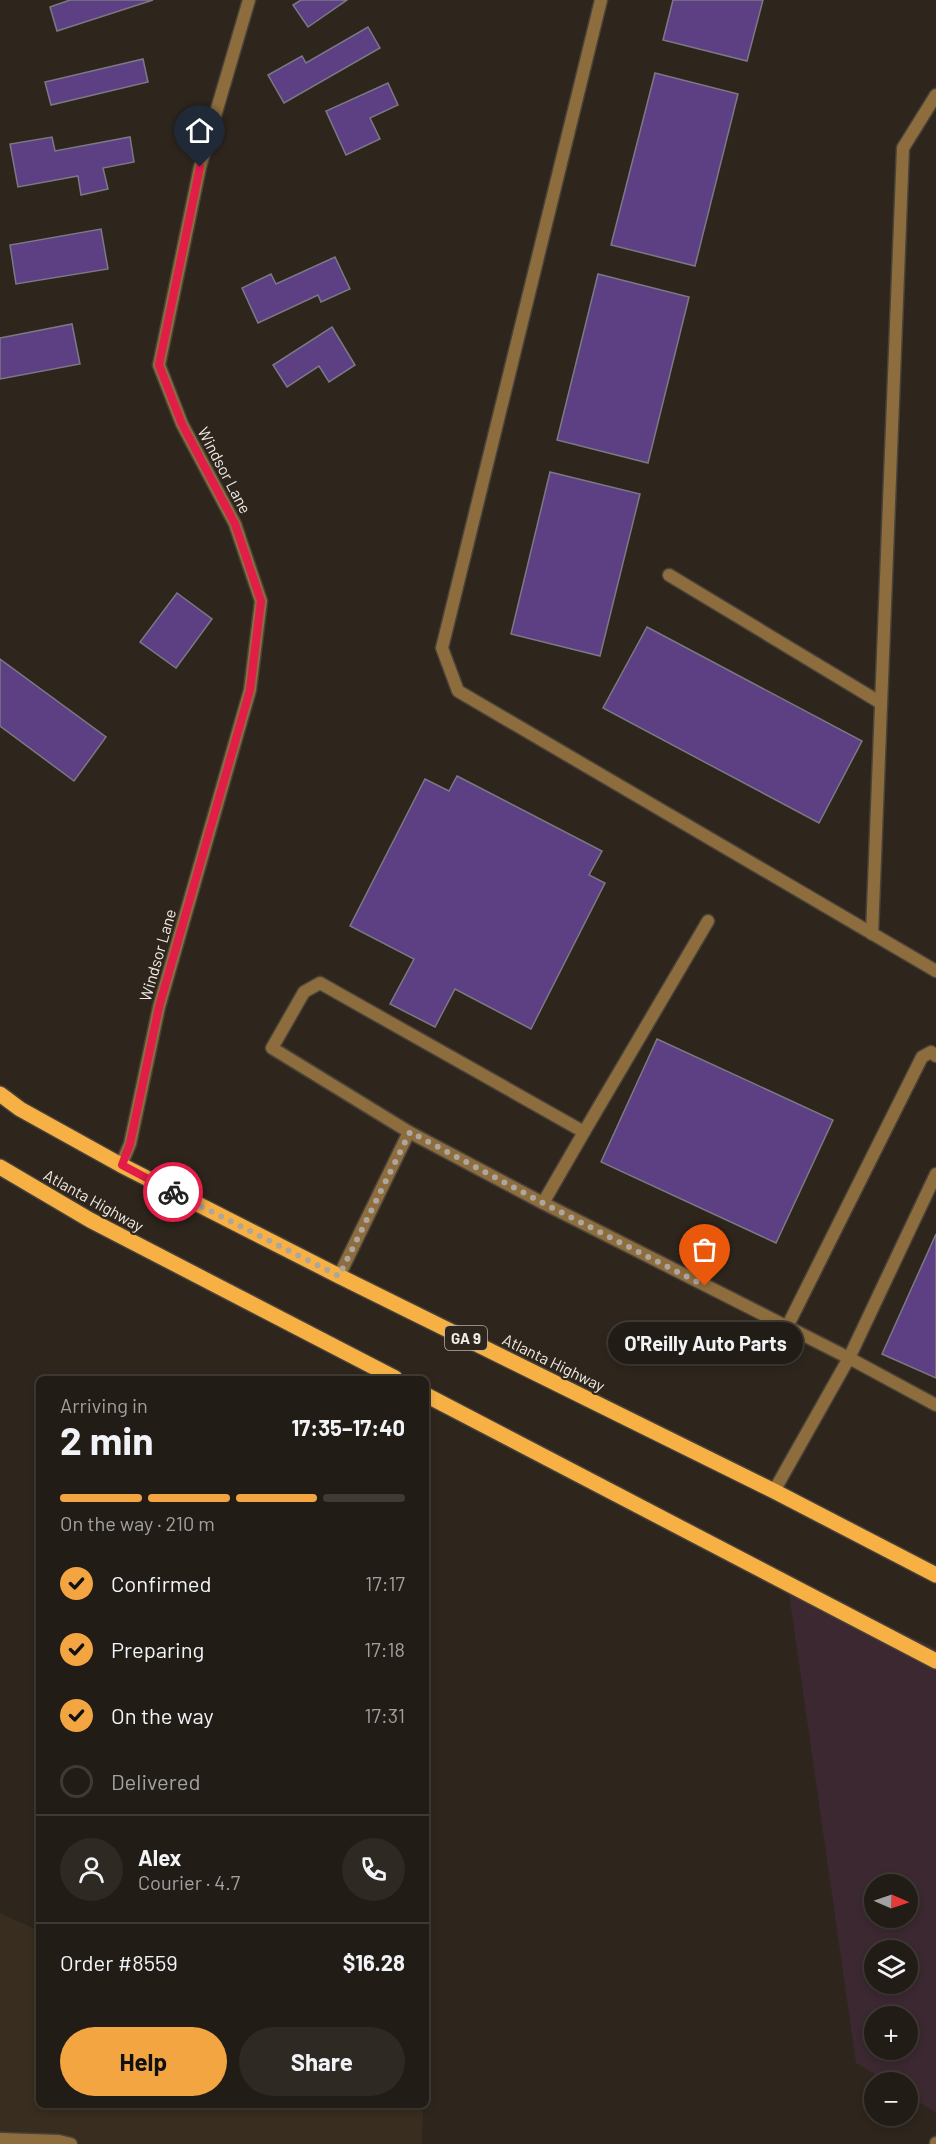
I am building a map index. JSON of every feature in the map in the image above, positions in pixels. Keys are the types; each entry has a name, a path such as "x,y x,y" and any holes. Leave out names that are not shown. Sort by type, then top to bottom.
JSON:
{"main road":[{"name":"Atlanta Highway","path":"0,1094 20,1109 122,1165 339,1276 774,1491 936,1575"},
{"name":"Atlanta Highway","path":"0,1167 101,1226 391,1376"},
{"path":"429,1397 936,1661"}],"street":[{"name":"Windsor Lane","path":"122,1165 130,1144 159,1007 250,690 261,601 235,524 182,424 159,365 200,167 249,0"},
{"path":"601,0 442,648 458,691 936,971"},
{"path":"872,934 903,148 936,95"},
{"path":"669,575 881,703"},
{"path":"543,1203 708,921"},
{"path":"584,1132 320,983 304,992 272,1048 410,1132 936,1405"},
{"path":"787,1327 922,1057 931,1052 936,1056"},
{"path":"339,1276 410,1132"},
{"path":"774,1491 849,1358 936,1174"},
{"path":"0,2139 59,2141 71,2144"}],"shaded area":[{"path":"787,1580 936,1648 936,2113 918,2101 918,2072 871,2072 856,2063"},
{"path":"0,1913 36,1930 36,2108 416,2108 423,2112 422,2144 0,2144"}],"building":[{"path":"70,0 153,0 57,31 50,7"},
{"path":"301,0 347,0 308,27 293,5"},
{"path":"673,0 763,0 747,61 663,40"},
{"path":"368,27 380,48 284,103 268,75 302,56 306,63"},
{"path":"143,59 148,82 51,105 45,82"},
{"path":"655,73 738,94 695,266 611,245"},
{"path":"388,83 398,105 370,118 380,139 346,155 326,111"},
{"path":"52,137 55,151 130,137 134,162 103,168 108,189 81,195 78,176 18,187 10,144"},
{"path":"101,229 108,269 16,284 10,245"},
{"path":"335,257 350,289 321,302 318,295 258,323 242,288 271,274 276,284"},
{"path":"598,274 689,297 648,463 557,440"},
{"path":"72,324 80,364 0,379 0,338"},
{"path":"332,327 355,365 329,382 319,366 287,387 273,365"},
{"path":"550,472 640,494 600,656 511,634"},
{"path":"177,593 212,619 176,668 140,642"},
{"path":"647,627 862,741 819,823 603,708"},
{"path":"0,659 106,737 74,781 0,726"},
{"path":"457,776 602,851 589,875 605,883 531,1029 455,989 435,1027 390,1004 414,959 350,926 425,779 449,791"},
{"path":"657,1039 833,1120 776,1243 601,1162"},
{"path":"936,1234 936,1378 882,1354"}],"way so far":[{"path":"173,1192 339,1276 410,1132 705,1286"}],"place":[{"name":"O'Reilly Auto Parts","path":"705,1286"}],"route":[{"path":"173,1192 122,1165 130,1144 159,1007 250,690 261,601 235,524 182,424 159,365 200,167"}]}
